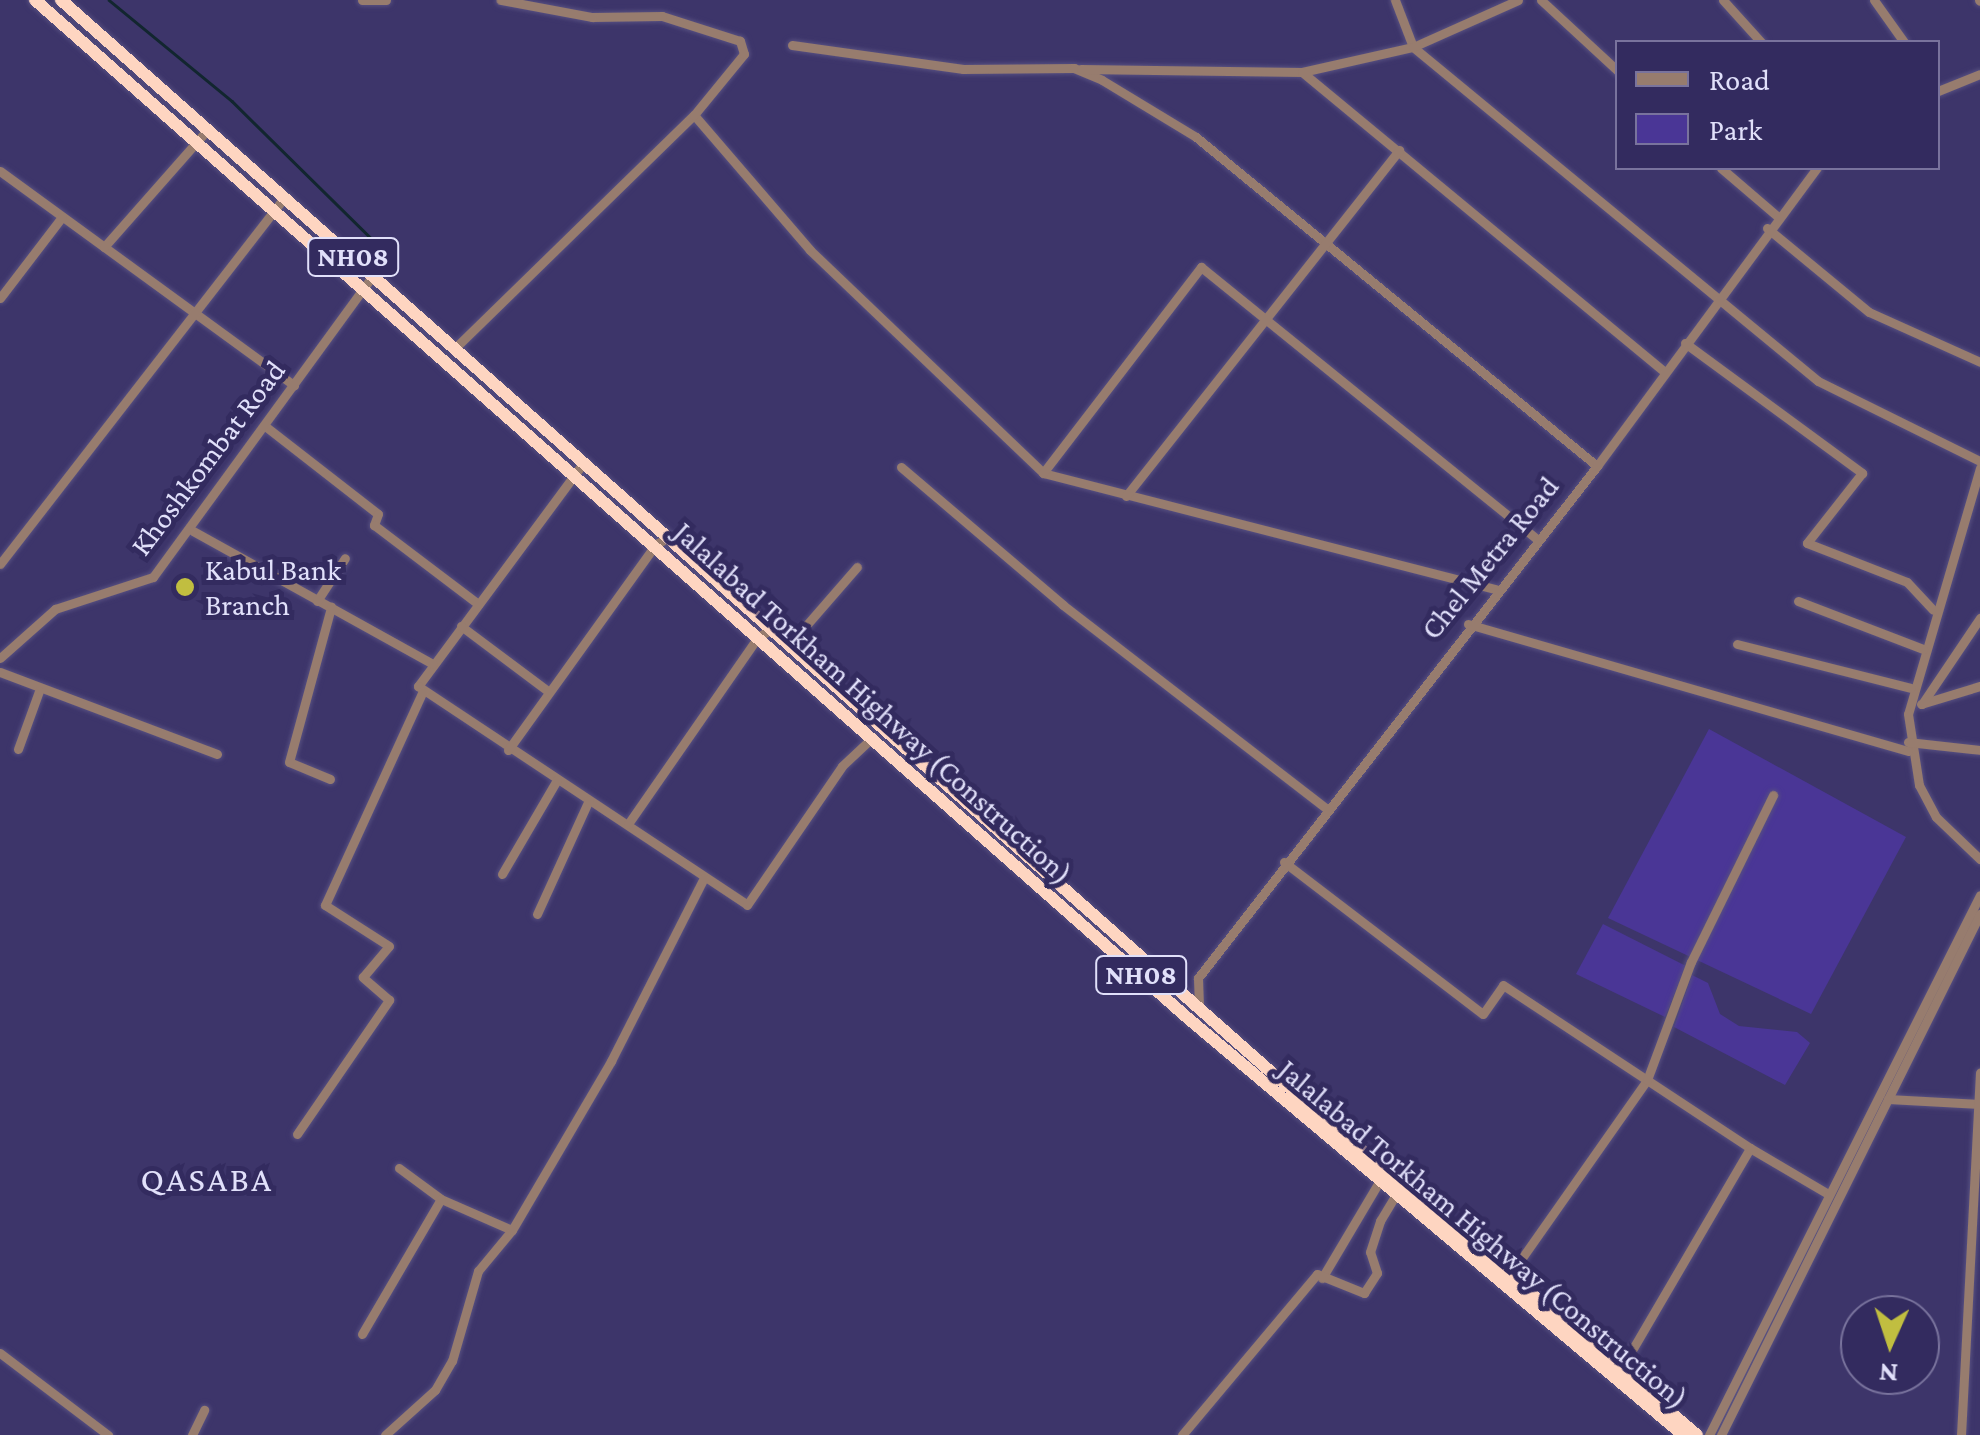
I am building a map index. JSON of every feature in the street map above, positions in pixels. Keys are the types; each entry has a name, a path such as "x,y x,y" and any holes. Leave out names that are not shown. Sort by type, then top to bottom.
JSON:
{"highway":[{"name":"Jalalabad Torkham Highway (Construction)","path":"36,0 656,544 871,739 1380,1182 1399,1190 1453,1235 1683,1435"},
{"name":"NH08","path":"62,2 76,36"},
{"name":"NH08","path":"62,2 1170,980 1399,1190"},
{"name":"NH08","path":"610,504 641,512"},
{"name":"NH08","path":"1453,1235 1510,1275 1697,1435"}],"street":[{"path":"362,0 386,0"},
{"path":"455,348 694,115 744,54 740,41 662,16 592,16 501,0"},
{"path":"1395,0 1413,47 1818,381 1980,464 1933,610 1908,707 1908,746 1936,817 1980,859"},
{"path":"792,45 963,70 1302,72 1413,47 1518,0"},
{"path":"1542,0 1615,68"},
{"path":"1723,0 1759,40"},
{"path":"1874,0 1903,40"},
{"path":"1074,68 1196,137 1597,466"},
{"path":"1302,72 1664,371"},
{"path":"1940,90 1980,74"},
{"path":"694,115 810,250 1042,472 1496,589"},
{"path":"104,247 208,129"},
{"path":"1126,496 1262,318 1399,150"},
{"path":"1723,170 1777,216"},
{"name":"Chel Metra Road","path":"1198,978 1468,624 1597,466 1715,297 1815,170"},
{"path":"0,171 294,384"},
{"path":"0,564 286,197"},
{"path":"0,298 62,217"},
{"path":"1767,228 1870,312 1980,362"},
{"path":"1042,472 1201,267 1536,538"},
{"name":"Khoshkombat Road","path":"0,658 55,609 153,577 193,532 373,275"},
{"path":"1685,342 1862,473 1807,543 1907,582 1933,610"},
{"path":"265,426 378,514 374,525 478,604"},
{"path":"584,462 418,686 508,750 628,824 747,905 842,766 882,729"},
{"path":"902,467 1063,606 1326,808"},
{"path":"193,532 433,664"},
{"path":"508,750 656,544 670,537"},
{"path":"316,601 345,558"},
{"path":"790,644 857,567"},
{"path":"1798,601 1923,649"},
{"path":"330,779 289,762 331,607"},
{"path":"1922,704 1980,618"},
{"path":"1468,624 1908,746 1980,750"},
{"path":"462,626 548,690"},
{"path":"628,824 758,636 772,628"},
{"path":"1737,644 1911,688"},
{"path":"0,672 38,691 217,754"},
{"path":"1908,707 1980,686"},
{"path":"297,1134 388,1000 363,977 388,946 324,906 424,690"},
{"path":"18,749 38,691"},
{"path":"502,874 557,780"},
{"path":"1510,1275 1647,1080 1691,962 1773,795"},
{"path":"537,914 589,800"},
{"path":"1284,862 1484,1014 1502,985 1750,1148 1838,1200"},
{"path":"385,1435 435,1390 452,1360 478,1271 512,1230 611,1062 704,878"},
{"path":"1709,1435 1724,1419 1838,1200 1980,895"},
{"path":"1954,950 1980,914"},
{"path":"1170,980 1198,978 1200,1009"},
{"path":"1722,1435 1724,1419 1826,1194 1870,1107 1913,1035"},
{"path":"1961,1435 1976,1239 1980,1072"},
{"path":"1888,1099 1979,1104"},
{"path":"1870,1107 1881,1112"},
{"path":"1622,1370 1750,1148"},
{"path":"399,1168 441,1199 512,1230"},
{"path":"1322,1278 1380,1182"},
{"path":"1182,1435 1317,1274 1364,1292 1377,1273 1370,1252 1399,1190"},
{"path":"362,1334 441,1199"},
{"path":"2,1359 108,1435"},
{"path":"1964,1370 1980,1370"},
{"path":"192,1435 204,1410"}],"green space":[{"path":"1709,729 1906,837 1811,1014 1608,918"},
{"path":"1603,924 1686,966 1665,1017 1576,974"},
{"path":"1692,975 1708,983 1720,1014 1739,1026 1797,1032 1810,1043 1785,1085 1674,1027"}],"waterway":[{"path":"109,0 232,101 393,260"}],"place":[{"name":"Kabul Bank Branch","path":"185,587"}],"district":[{"name":"QASABA","path":"207,1180"}]}
